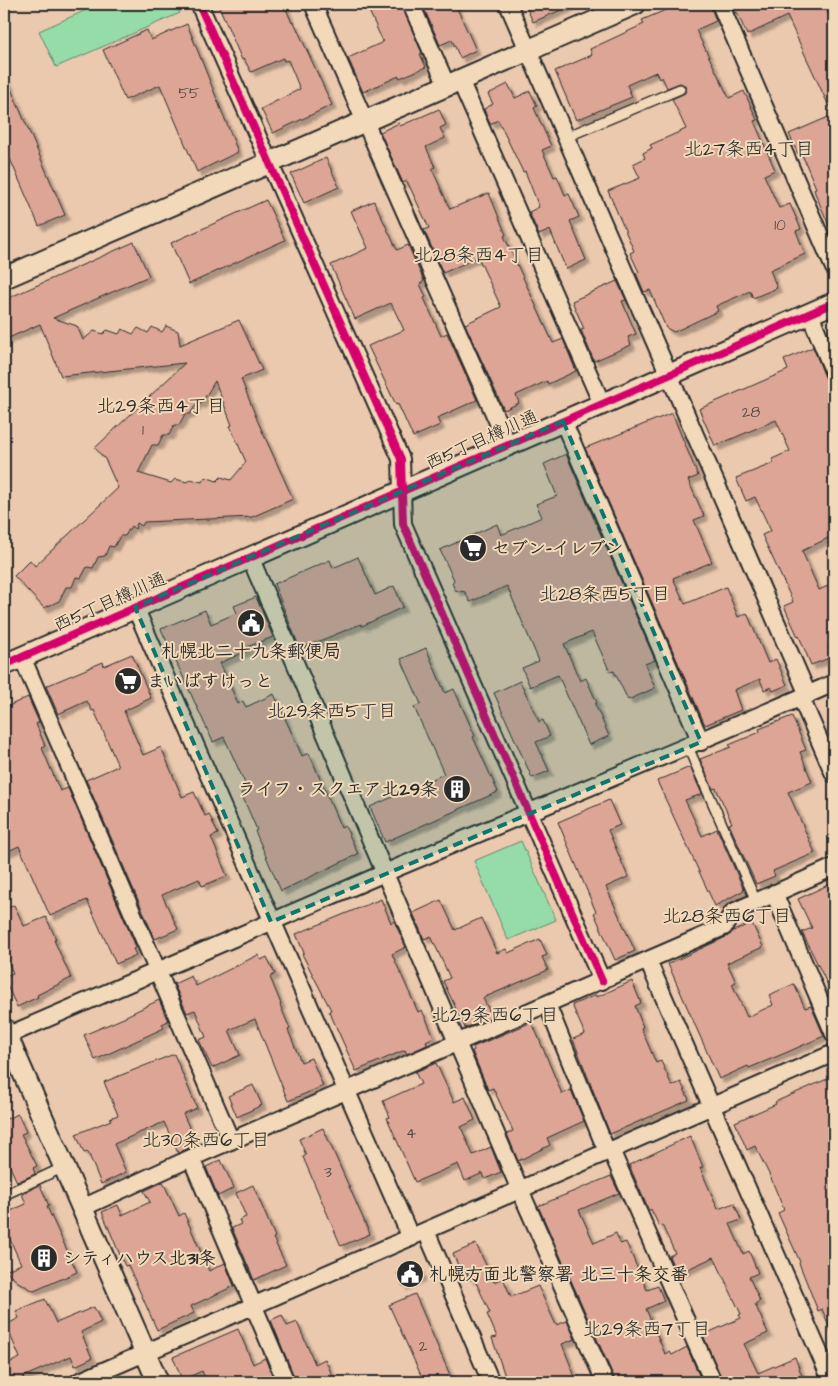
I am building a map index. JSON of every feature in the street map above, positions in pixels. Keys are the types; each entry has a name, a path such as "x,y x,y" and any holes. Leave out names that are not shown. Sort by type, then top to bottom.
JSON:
{"street":[{"path":"199,4 401,459 403,524 602,981"},
{"path":"313,4 508,445"},
{"path":"411,4 453,83 602,404"},
{"path":"508,4 805,696 834,774"},
{"path":"4,278 529,50 613,8 635,4"},
{"path":"720,4 834,268"},
{"name":"西5丁目樽川通","path":"4,664 834,303"},
{"path":"810,314 834,373"},
{"path":"563,421 694,744"},
{"path":"250,557 457,1044 605,1382"},
{"path":"135,607 411,1238"},
{"path":"22,656 232,1141"},
{"path":"158,1382 5,1034 694,744 834,683"},
{"path":"82,1208 191,1158 724,927 733,912 834,867"},
{"path":"774,893 834,1034"},
{"path":"648,961 832,1382"},
{"path":"547,1004 609,1151 713,1382"},
{"path":"78,1382 834,1053"},
{"path":"191,1158 286,1382"},
{"path":"426,1231 491,1382"}],"lane":[{"path":"566,137 680,89"},
{"path":"694,744 756,901"},
{"path":"4,1195 64,1167"}],"highlighted area":[{"path":"563,421 701,742 271,922 135,607"}],"green space":[{"path":"100,4 176,4 180,13 56,67 39,31"},
{"path":"521,841 556,920 508,940 474,861"}],"building":[{"path":"218,4 284,4 332,105 273,133 261,109 300,89 288,60 284,61 283,58 251,72 244,59 242,60"},
{"path":"366,4 401,4 426,67 400,78 399,76 363,92 348,58 383,42"},
{"path":"422,4 455,4 476,50 460,58 452,40 440,45"},
{"path":"525,4 575,4 533,22"},
{"path":"680,4 710,4 716,21 696,30 729,98 744,91 757,120 754,121 775,170 764,175 779,208 790,204 801,229 796,231 805,254 770,270 777,288 753,298 750,291 716,306 718,311 674,332 666,328 650,290 644,292 636,273 639,272 630,253 634,251 608,191 640,178 633,164 645,158 643,153 652,148 650,145 686,129 672,99 685,93 686,86 680,83 667,88 662,77 659,79 656,72 627,85 632,97 576,120 555,71 592,55 590,49 644,24 642,20"},
{"path":"731,4 824,4 834,27 834,237 815,193 814,189 816,188 801,152 798,154 789,134 833,115 787,16 747,35 737,12 735,13"},
{"path":"187,24 238,152 197,172 160,85 125,100 103,50 147,30 151,40"},
{"path":"4,73 65,215 39,226 4,145"},
{"path":"508,84 515,98 530,91 537,106 534,108 551,146 542,150 554,177 557,176 565,195 569,194 579,217 570,221 586,260 566,269 550,230 539,235 529,212 539,207 525,171 523,172 498,120 490,124 484,109 493,104 488,94"},
{"path":"439,109 446,125 440,128 445,138 426,147 435,167 432,169 450,209 489,193 506,235 504,236 553,343 563,339 576,371 548,384 547,381 516,395 519,403 504,410 465,324 501,307 478,257 443,273 424,230 429,228 407,181 403,183 380,132 399,123 400,126"},
{"path":"326,158 339,187 304,203 291,174"},
{"path":"266,200 285,240 189,284 171,243"},
{"path":"374,201 397,250 408,245 424,281 420,284 426,297 424,298 441,336 447,333 477,400 437,418 440,425 413,437 368,346 404,330 391,303 355,319 331,265 368,248 351,211"},
{"path":"134,242 149,276 53,318 77,326 83,340 94,331 103,334 107,330 119,334 122,329 133,334 138,328 148,333 152,327 162,332 166,326 178,331 180,345 239,320 262,370 241,379 293,499 252,517 144,522 142,526 137,523 135,529 131,526 125,536 120,536 114,547 109,546 105,556 98,557 93,568 87,567 81,578 76,577 72,587 66,587 59,601 44,608 14,576 30,560 35,566 118,488 105,459 95,448 185,363 61,376 40,324 4,340 4,300","holes":["215,381 232,425 230,426 246,462 231,480 221,477 217,481 205,477 202,482 190,479 187,482 175,479 171,483 138,473 152,445 158,445 163,435 169,435 174,425 179,425 185,414 190,414 197,403 201,404"]},
{"path":"617,281 626,300 622,301 636,334 628,337 631,345 594,361 581,330 584,329 572,301"},
{"path":"813,347 825,377 828,381 834,383 834,535 802,551 819,590 834,583 834,645 828,648 832,657 811,665 784,606 793,602 762,535 771,531 755,497 746,501 736,478 774,463 772,459 790,451 776,420 715,446 699,409 788,370 784,360"},
{"path":"672,413 698,476 688,480 704,516 694,520 712,562 673,578 685,604 726,587 738,617 747,613 768,663 776,659 787,685 773,691 771,687 764,690 760,679 734,690 741,710 705,725 585,448"},
{"path":"566,454 655,660 645,664 655,688 628,700 614,671 610,672 592,632 564,644 580,681 586,678 609,736 589,745 558,675 530,687 522,668 539,661 507,586 470,602 465,592 455,590 452,583 454,580 440,550 497,524 501,535 542,517 536,504 557,496 544,464"},
{"path":"358,557 375,595 394,586 403,607 362,626 361,624 300,649 274,584 330,560 333,568"},
{"path":"256,597 273,637 247,647 249,650 220,663 238,704 243,701 246,707 274,694 302,756 309,753 341,828 345,826 358,854 281,891 241,793 248,790 224,737 213,742 161,629 205,610 211,624 237,613 234,606"},
{"path":"426,648 445,693 454,689 498,792 385,842 370,807 444,774 414,707 421,704 401,659"},
{"path":"132,654 151,698 124,711 143,755 161,747 182,797 194,792 205,816 209,814 218,834 211,837 227,876 202,886 199,879 162,895 178,929 155,939 86,780 118,766 94,710 92,711 87,701 58,714 46,686 103,662 104,666"},
{"path":"520,681 539,722 543,720 550,736 536,742 549,771 532,778 494,693"},
{"path":"28,697 39,722 36,724 45,746 42,748 60,791 68,788 136,947 133,949 136,955 116,964 87,900 50,916 19,846 4,853 4,708"},
{"path":"792,716 806,750 800,752 812,782 788,792 815,853 773,871 775,876 756,884 729,824 732,823 716,788 713,789 700,759 731,747 729,745 760,732 759,729"},
{"path":"690,767 702,794 685,800 702,836 717,829 744,890 715,906 657,781"},
{"path":"609,800 620,825 608,830 628,877 606,887 635,951 615,960 558,822"},
{"path":"834,882 834,1009 829,998 833,996 802,932 812,928 798,899"},
{"path":"381,899 391,923 394,921 406,947 392,954 418,1012 422,1010 434,1037 426,1041 427,1045 407,1054 405,1050 356,1071 329,1011 331,1010 302,954 304,953 296,934"},
{"path":"441,900 455,930 481,918 497,953 506,949 508,953 540,939 547,955 542,957 548,970 483,998 492,1017 465,1028 443,981 450,978 431,936 424,939 413,913"},
{"path":"14,905 24,926 46,917 71,978 17,1007 4,979 4,977 13,973 4,952 4,910"},
{"path":"752,923 763,947 727,963 736,982 732,984 747,1017 773,1005 769,995 794,984 805,1008 811,1006 824,1036 719,1079 668,964"},
{"path":"258,955 261,960 267,957 275,974 270,977 301,1062 311,1058 323,1086 288,1101 255,1019 229,1030 240,1055 212,1068 199,1040 206,1037 195,1010 187,1013 174,984 191,976 196,986"},
{"path":"632,981 641,1003 635,1006 643,1027 641,1028 656,1063 661,1061 672,1086 681,1082 689,1100 610,1134 573,1039 585,1034 572,1005 596,995 597,997"},
{"path":"159,1000 168,1021 162,1024 164,1028 95,1060 84,1035"},
{"path":"532,1022 562,1094 571,1090 584,1121 547,1138 550,1145 518,1161 507,1134 513,1131 493,1088 488,1090 472,1051 474,1050 473,1047"},
{"path":"174,1054 197,1108 183,1114 197,1144 178,1153 164,1122 114,1144 126,1172 101,1184 88,1152 84,1153 76,1134 111,1120 110,1118 118,1115 104,1082"},
{"path":"436,1063 454,1102 465,1097 475,1120 461,1127 473,1155 491,1147 501,1172 485,1179 483,1173 465,1181 458,1164 415,1182 387,1118 390,1117 383,1101 421,1084 415,1072"},
{"path":"834,1076 834,1339 822,1309 818,1311 800,1262 778,1213 784,1210 770,1176 755,1146 747,1150 735,1122"},
{"path":"253,1085 262,1105 237,1117 228,1096"},
{"path":"18,1114 26,1132 21,1134 37,1166 33,1168 35,1174 17,1182 4,1154 4,1120"},
{"path":"323,1128 370,1234 341,1246 303,1157 306,1155 299,1139"},
{"path":"690,1136 703,1167 700,1168 718,1209 734,1203 741,1220 730,1224 743,1254 749,1251 758,1273 749,1277 760,1301 755,1304 768,1333 744,1344 758,1373 795,1357 803,1379 795,1382 723,1382 703,1335 741,1318 739,1315 741,1314 714,1257 677,1274 669,1256 675,1253 662,1225 659,1226 651,1209 649,1211 629,1165"},
{"path":"221,1160 234,1188 218,1196 206,1167"},
{"path":"611,1176 619,1193 579,1210 594,1243 616,1233 620,1244 626,1242 647,1290 658,1286 664,1301 646,1309 665,1354 670,1352 672,1355 687,1347 702,1382 616,1382 538,1206"},
{"path":"163,1182 179,1216 184,1213 209,1271 225,1263 234,1286 191,1306 194,1313 157,1330 128,1265 125,1266 102,1212 118,1205 122,1215 150,1202 144,1191"},
{"path":"40,1185 49,1206 47,1207 77,1272 34,1291 18,1282 5,1271 21,1264 8,1235 4,1237 4,1214 26,1204 22,1194"},
{"path":"253,1185 275,1237 273,1238 286,1265 254,1280 232,1228 241,1224 239,1220 246,1217 236,1193"},
{"path":"476,1244 494,1282 503,1278 511,1297 538,1286 556,1325 567,1321 575,1339 562,1344 577,1382 507,1382 492,1338 497,1337 487,1314 490,1313 474,1278 470,1280 466,1270 461,1272 453,1254"},
{"path":"416,1263 422,1276 403,1286 397,1273"},
{"path":"415,1294 453,1382 424,1382 389,1305"},
{"path":"45,1299 56,1323 94,1307 101,1322 81,1332 92,1358 75,1366 71,1356 23,1377 25,1382 4,1382 4,1365 20,1358 6,1325 19,1318 16,1311"},
{"path":"282,1315 287,1326 297,1322 315,1364 325,1359 333,1377 321,1382 296,1382 271,1320"},
{"path":"238,1329 253,1364 265,1358 275,1382 207,1382 202,1371 182,1380 173,1357"}],"cycle path":[{"path":"199,4 401,459 403,524 602,981"},
{"path":"4,665 834,303"}],"place":[{"name":"セブン-イレブン","path":"473,548"},
{"name":"札幌北二十九条郵便局","path":"251,623"},
{"name":"まいばすけっと","path":"128,681"},
{"name":"ライフ・スクエア北29条","path":"457,789"},
{"name":"シティハウス北31条","path":"44,1258"},
{"name":"札幌方面北警察署 北三十条交番","path":"410,1274"}],"district":[{"name":"北27条西4丁目","path":"749,149"},
{"name":"北28条西4丁目","path":"479,255"},
{"name":"北29条西4丁目","path":"161,406"},
{"name":"北28条西5丁目","path":"605,594"},
{"name":"北29条西5丁目","path":"332,711"},
{"name":"北28条西6丁目","path":"727,916"},
{"name":"北29条西6丁目","path":"495,1015"},
{"name":"北30条西6丁目","path":"206,1140"},
{"name":"北29条西7丁目","path":"647,1329"}]}
